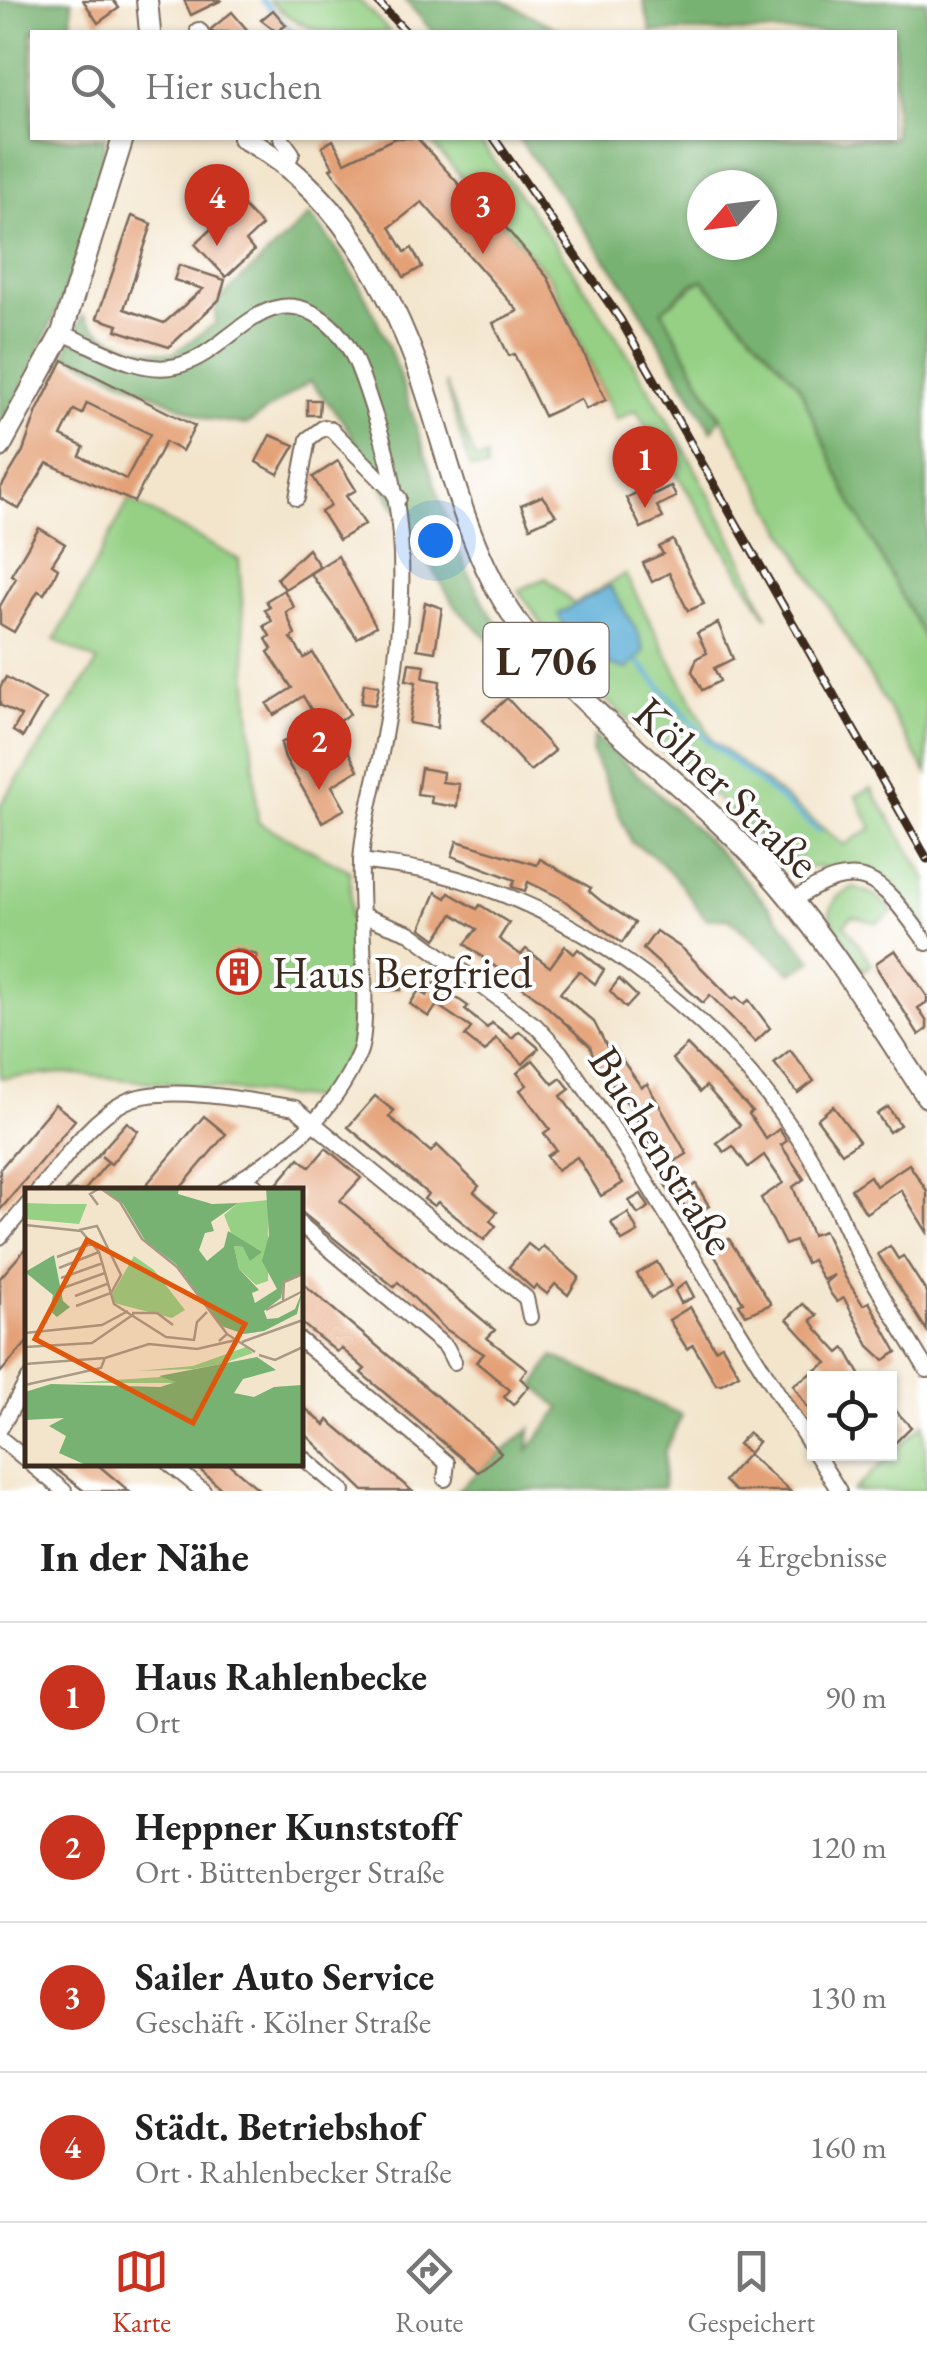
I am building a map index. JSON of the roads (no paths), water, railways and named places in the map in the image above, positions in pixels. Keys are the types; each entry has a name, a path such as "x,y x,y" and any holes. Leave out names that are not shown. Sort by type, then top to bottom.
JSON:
{"main road":[{"path":"148,5 150,30"},
{"path":"148,5 163,30"},
{"path":"0,447 62,333 122,140"},
{"path":"113,170 136,140"},
{"name":"Kölner Straße","path":"249,140 334,211 366,259 403,329 468,533 522,629 581,700 731,834 791,902 927,1097"}],"street":[{"path":"283,140 292,152 286,168"},
{"path":"62,333 126,360 175,367 202,356 262,314 287,306 304,308 342,336 352,355 385,442 399,499 401,632 361,861 361,1049 336,1100 315,1124 228,1188"},
{"path":"297,498 308,439 324,427 332,430 399,499"},
{"path":"361,861 435,872 531,909 598,943 689,1013 735,1058 803,1145 827,1184 860,1256 927,1370"},
{"path":"791,902 816,885 862,875 883,886 927,943"},
{"name":"Buchenstraße","path":"362,915 410,934 536,1026 560,1052 604,1114 839,1491"},
{"path":"41,1188 104,1117 140,1096 258,1101 295,1108 526,1298 530,1317"},
{"path":"244,1177 257,1188"},
{"path":"0,1237 25,1208"},
{"path":"302,1226 447,1348 454,1362"},
{"path":"302,1342 447,1463 445,1478"},
{"path":"0,1429 25,1385"},
{"path":"0,1438 25,1459"},
{"path":"302,1457 343,1491"},
{"path":"34,1466 64,1491"},
{"path":"172,1466 203,1491"}],"water":[{"path":"610,586 638,633 644,652 628,669 605,663 586,651 570,635 558,614"}],"waterway":[{"path":"262,0 290,30"},
{"path":"639,663 710,742 819,831"}],"railway":[{"path":"376,0 404,30"},
{"path":"495,140 620,319 927,859"}],"place":[{"name":"Städt. Betriebshof","path":"217,246"},
{"name":"Sailer Auto Service","path":"483,254"},
{"name":"Haus Rahlenbecke","path":"645,508"},
{"name":"Heppner Kunststoff","path":"319,790"},
{"name":"Haus Bergfried","path":"239,972"}]}
